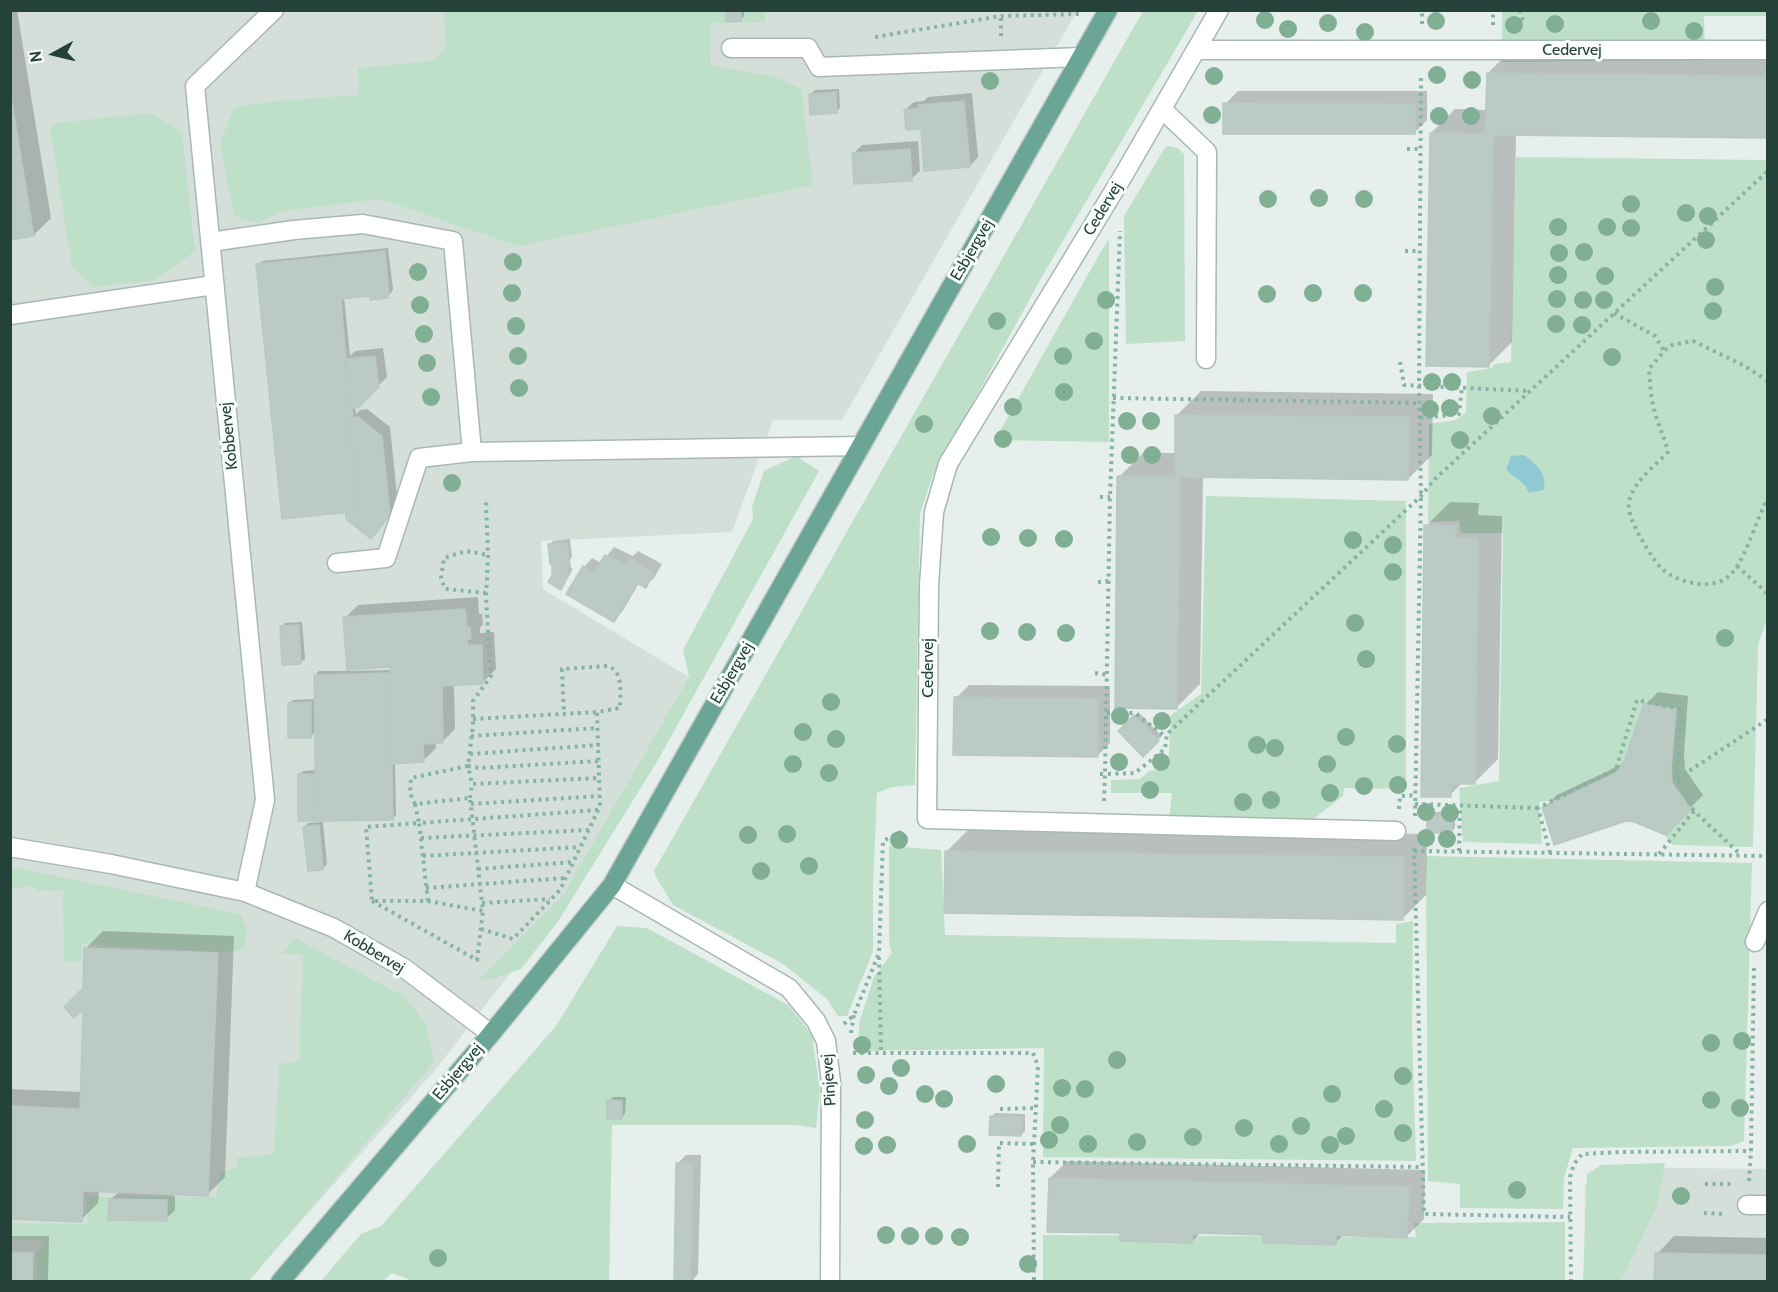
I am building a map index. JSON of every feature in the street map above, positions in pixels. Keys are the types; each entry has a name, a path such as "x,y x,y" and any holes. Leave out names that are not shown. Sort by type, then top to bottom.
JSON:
{"main road":[{"name":"Esbjergvej","path":"280,1281 491,1034 612,885 1107,12"}],"street":[{"name":"Kobbervej","path":"245,892 265,800 195,87 274,10"},
{"name":"Cedervej","path":"927,819 929,585 934,512 948,464 1220,10"},
{"path":"731,48 808,48 819,67 1081,57"},
{"name":"Cedervej","path":"1197,50 1767,50"},
{"path":"1162,109 1208,152 1206,359"},
{"path":"210,242 294,230 363,224 453,241 472,452"},
{"path":"10,315 214,285"},
{"path":"337,563 386,558 419,458 472,452 861,446"},
{"path":"927,819 1396,831"},
{"name":"Kobbervej","path":"10,847 111,864 245,892 334,928 404,968 491,1034"},
{"name":"Pinjevej","path":"612,885 789,988 816,1021 826,1041 831,1082 830,1281"},
{"path":"1755,942 1767,911"},
{"path":"1747,1205 1767,1205"}],"path":[{"path":"865,39 1001,16 1107,12"},
{"path":"1415,828 1421,496 1419,386 1421,50"},
{"path":"1407,149 1420,149"},
{"path":"1102,774 1135,773 1165,748 1167,734 1421,496 1435,479 1767,171"},
{"path":"1104,822 1102,774 1107,713 1110,497 1120,224"},
{"path":"1405,251 1420,251"},
{"path":"1614,313 1655,336 1664,351"},
{"path":"1767,381 1745,366 1694,341 1672,345 1664,351 1649,369 1656,417 1665,436 1668,452 1643,477 1630,499 1630,514 1646,548 1662,568 1678,578 1695,584 1714,583 1726,579 1737,566 1767,499"},
{"path":"1400,362 1404,385 1530,391"},
{"path":"1419,418 1459,414 1462,387"},
{"path":"1113,398 1419,403"},
{"path":"1100,497 1110,497"},
{"path":"372,900 477,960 483,911 470,798 472,784 468,766 473,701 491,676 486,502"},
{"path":"487,592 445,589 441,578 444,558 466,551 488,555"},
{"path":"1737,566 1767,594"},
{"path":"1098,582 1109,581"},
{"path":"473,719 564,714 597,712 620,708 619,674 615,669 608,666 562,669 564,714"},
{"path":"1095,674 1108,675"},
{"path":"1415,804 1538,808 1616,768 1637,700 1680,709 1677,780 1694,811 1742,856"},
{"path":"481,929 513,939 560,890 600,806 597,712"},
{"path":"1107,713 1135,714 1166,738"},
{"path":"1677,780 1767,719"},
{"path":"471,736 597,728"},
{"path":"470,754 598,745"},
{"path":"428,901 419,823 415,804 410,794 411,778 468,766 480,768 598,761"},
{"path":"472,784 599,778"},
{"path":"1400,796 1416,795"},
{"path":"471,804 599,796"},
{"path":"415,804 470,798"},
{"path":"1459,851 1460,806"},
{"path":"1538,808 1550,853"},
{"path":"372,900 366,827 598,810"},
{"path":"1658,854 1694,811"},
{"path":"881,1053 879,953 883,841 927,819"},
{"path":"421,838 589,830"},
{"path":"1396,831 1414,851 1767,856"},
{"path":"1415,839 1424,1214 1570,1217"},
{"path":"423,856 580,847"},
{"path":"478,869 573,862"},
{"path":"426,888 565,878"},
{"path":"482,903 552,899"},
{"path":"372,900 428,901 483,911"},
{"path":"1571,1281 1570,1177 1574,1164 1582,1154 1751,1151 1755,942"},
{"path":"850,1040 854,1015 879,953"},
{"path":"826,1041 854,1015"},
{"path":"851,1047 851,1053 1033,1053 1038,1066 1033,1162 1034,1281"},
{"path":"1000,1108 1035,1108"},
{"path":"998,1187 999,1143 1034,1144"},
{"path":"1033,1162 1424,1167"},
{"path":"1705,1184 1737,1185"}],"shaded area":[{"path":"10,11 1077,11 842,420 773,420 732,532 541,541 543,589 689,677 590,870 436,1069 248,1281 11,1281"},
{"path":"1606,1167 1767,1169 1767,1281 1584,1282 1585,1184"}],"green space":[{"path":"444,11 765,11 765,22 711,23 710,65 774,77 801,88 813,185 519,246 379,199 283,211 258,223 234,216 220,144 234,107 277,101 358,95 358,68 433,61 446,49"},
{"path":"1143,11 1198,11 1044,273 933,475 920,513 915,785 892,787 877,793 873,951 847,1016 838,1016 827,999 783,964 673,905 654,871"},
{"path":"1502,11 1767,11 1767,16 1704,16 1705,60 1502,62"},
{"path":"152,113 182,132 195,251 154,281 92,287 72,266 50,130 56,123"},
{"path":"1166,146 1178,148 1184,154 1185,341 1126,344 1124,216"},
{"path":"1516,157 1767,160 1768,616 1758,645 1753,847 1673,845 1631,792 1539,802 1542,844 1463,842 1459,788 1499,781 1503,533 1461,533 1459,521 1428,522 1429,424 1456,420 1466,412 1467,372 1492,368 1494,364 1511,362"},
{"path":"1109,239 1109,442 995,440 1100,253"},
{"path":"796,456 819,471 658,760 557,923 521,969 491,979 479,979 562,897 689,677 683,650 753,519 752,507 764,471"},
{"path":"1206,496 1406,501 1406,789 1344,788 1343,796 1311,821 1169,820 1172,793 1111,793 1111,780 1140,779 1149,771 1168,768 1171,715 1201,694"},
{"path":"889,846 941,850 945,935 1396,943 1396,924 1413,921 1412,1028 1416,1161 1043,1157 1044,1048 857,1051 860,1020 874,977 892,953 889,942"},
{"path":"1426,856 1752,863 1744,1141 1730,1146 1573,1148 1564,1178 1563,1209 1460,1208 1460,1184 1428,1181"},
{"path":"17,868 240,914 247,928 244,950 221,952 82,944 82,961 64,962 63,890 35,891 33,885 11,889 11,871"},
{"path":"617,926 647,928 788,1005 812,1035 820,1090 816,1128 796,1125 612,1125 609,1281 416,1282 392,1273 383,1281 320,1282 361,1234 381,1226 556,1026"},
{"path":"295,938 405,997 426,1024 434,1062 249,1281 36,1281 36,1254 46,1241 11,1239 10,1223 88,1224 86,1197 216,1197 221,1173 237,1167 237,1158 274,1154 279,1064 299,1061 303,955 281,954"},
{"path":"1665,1163 1657,1206 1621,1281 1583,1281 1587,1174 1601,1165"},
{"path":"1565,1222 1565,1281 1043,1282 1043,1235 1416,1237 1414,1223"}],"water":[{"path":"1524,455 1540,470 1545,484 1544,490 1529,493 1525,485 1506,470 1511,456"}],"building":[{"path":"726,10 741,10 741,21 726,22"},
{"path":"1487,73 1768,76 1768,138 1493,135 1489,367 1426,366 1430,133 1485,134"},
{"path":"10,90 34,236 10,240"},
{"path":"836,92 837,113 810,115 809,94"},
{"path":"964,101 970,167 924,171 921,129 906,130 904,110 919,108 918,105"},
{"path":"1223,103 1415,104 1415,134 1223,134"},
{"path":"910,149 912,181 854,184 852,153"},
{"path":"385,251 388,298 370,300 370,296 341,299 350,409 352,408 353,418 349,418 359,511 282,519 256,264"},
{"path":"375,356 379,387 359,407 350,409 345,359"},
{"path":"1175,415 1409,417 1408,480 1180,477 1177,709 1115,708 1117,476 1175,476"},
{"path":"358,417 382,436 390,515 371,539 346,519 346,512 359,511 349,418"},
{"path":"1424,525 1456,526 1455,538 1478,539 1475,784 1451,784 1451,797 1421,797"},
{"path":"567,543 569,563 567,563 567,572 570,573 561,590 548,582 552,575 552,564 550,564 548,544"},
{"path":"605,555 625,565 629,558 654,573 646,588 637,583 614,622 566,594 583,566 594,573"},
{"path":"465,609 471,639 467,639 468,645 482,645 483,684 442,686 443,743 423,744 424,762 392,764 390,667 347,670 343,617"},
{"path":"299,625 301,664 282,665 280,626"},
{"path":"390,673 393,820 316,821 314,675"},
{"path":"954,697 1098,699 1098,757 953,755"},
{"path":"311,702 311,738 288,738 288,703"},
{"path":"1644,704 1676,709 1672,783 1691,809 1666,835 1626,821 1554,845 1542,807 1616,773 1624,762"},
{"path":"1134,715 1159,741 1143,757 1118,731"},
{"path":"298,774 315,774 316,821 298,821"},
{"path":"1427,815 1452,815 1452,833 1427,833"},
{"path":"319,825 323,870 308,871 303,827"},
{"path":"945,851 1404,857 1403,920 944,913"},
{"path":"84,948 218,953 208,1196 83,1191 82,1222 10,1219 10,1106 80,1109 83,1010 74,1018 64,1007 83,988"},
{"path":"607,1100 622,1101 622,1119 607,1119"},
{"path":"990,1116 1022,1117 1021,1136 989,1135"},
{"path":"676,1163 693,1163 690,1282 674,1282"},
{"path":"1049,1178 1409,1187 1407,1238 1336,1235 1336,1245 1263,1243 1263,1235 1193,1233 1192,1243 1120,1241 1120,1233 1047,1232"},
{"path":"109,1199 167,1200 167,1221 108,1220"},
{"path":"10,1252 33,1253 32,1282 10,1282"},
{"path":"1655,1253 1768,1255 1768,1282 1654,1282"}]}
